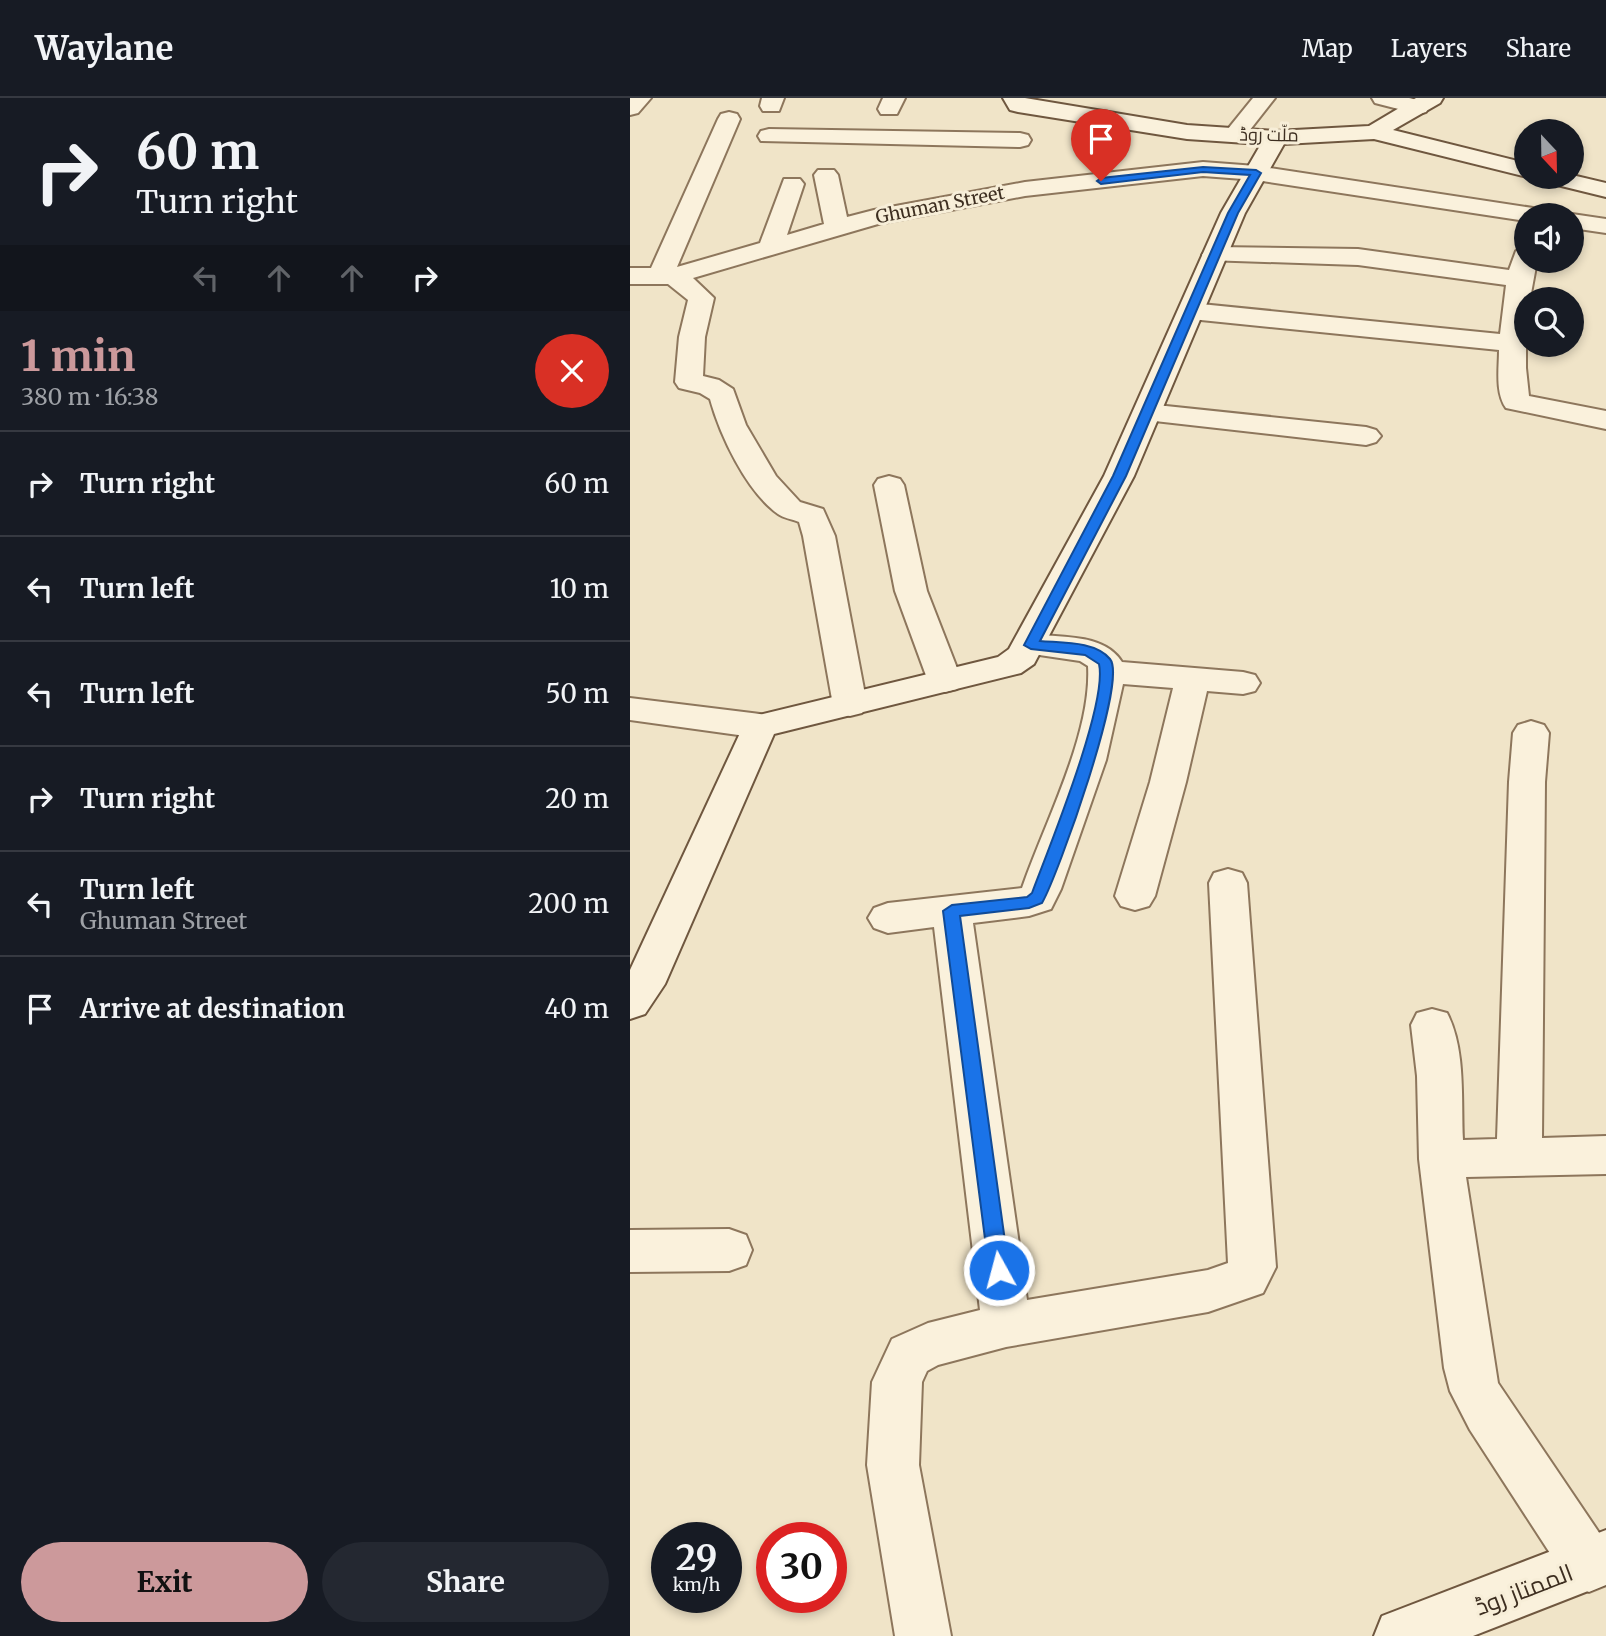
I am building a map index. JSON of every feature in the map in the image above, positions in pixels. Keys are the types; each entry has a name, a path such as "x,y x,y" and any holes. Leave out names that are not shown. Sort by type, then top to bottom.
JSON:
{"street":[{"path":"630,108 640,98"},
{"path":"1234,135 1264,98"},
{"path":"1383,98 1425,102"},
{"path":"1014,191 1020,140 1018,102"},
{"name":"ملّت روڈ","path":"1018,102 1187,132 1276,138 1374,132 1514,167"},
{"path":"1374,132 1425,102"},
{"path":"729,119 667,276 701,298 692,337 689,382 709,386 723,395 732,425 763,480 789,509 812,516 819,536 850,705"},
{"path":"769,136 1020,140"},
{"path":"630,709 760,726 1009,665 1022,656 1031,645 1119,476 1233,213 1276,138"},
{"name":"Ghuman Street","path":"630,276 667,276 874,217 923,197 1014,191 1203,169 1256,173 1514,212"},
{"path":"825,175 837,228"},
{"path":"771,247 792,184"},
{"path":"1584,185 1606,190"},
{"path":"1584,223 1606,226"},
{"path":"1215,255 1358,257 1514,266"},
{"path":"1191,311 1514,343"},
{"path":"1514,357 1516,402 1606,419"},
{"path":"1147,413 1366,436"},
{"path":"889,485 911,591 945,681"},
{"path":"888,918 1037,899 1066,825 1101,712 1108,672 1105,662 1089,651 1031,645"},
{"path":"1108,672 1243,683"},
{"path":"1135,896 1168,782 1193,679"},
{"path":"630,1003 644,984 760,726"},
{"path":"1519,1157 1527,782 1531,733"},
{"path":"923,1636 893,1465 897,1382 909,1355 928,1345 1006,1325 1208,1291 1246,1278 1252,1267 1228,883"},
{"path":"952,911 1006,1325"},
{"path":"1432,1025 1439,1076 1441,1159 1469,1368 1475,1391 1598,1561"},
{"path":"1441,1159 1606,1155"},
{"path":"630,1251 729,1250"},
{"name":"الممتاز روڈ","path":"1402,1636 1598,1561"}],"route":[{"path":"999,1270 952,911 1029,902 1037,899 1040,893 1051,858 1066,825 1101,712 1108,672 1099,655 1089,651 1031,645 1119,476 1233,213 1256,173 1203,169 1101,181"}]}
